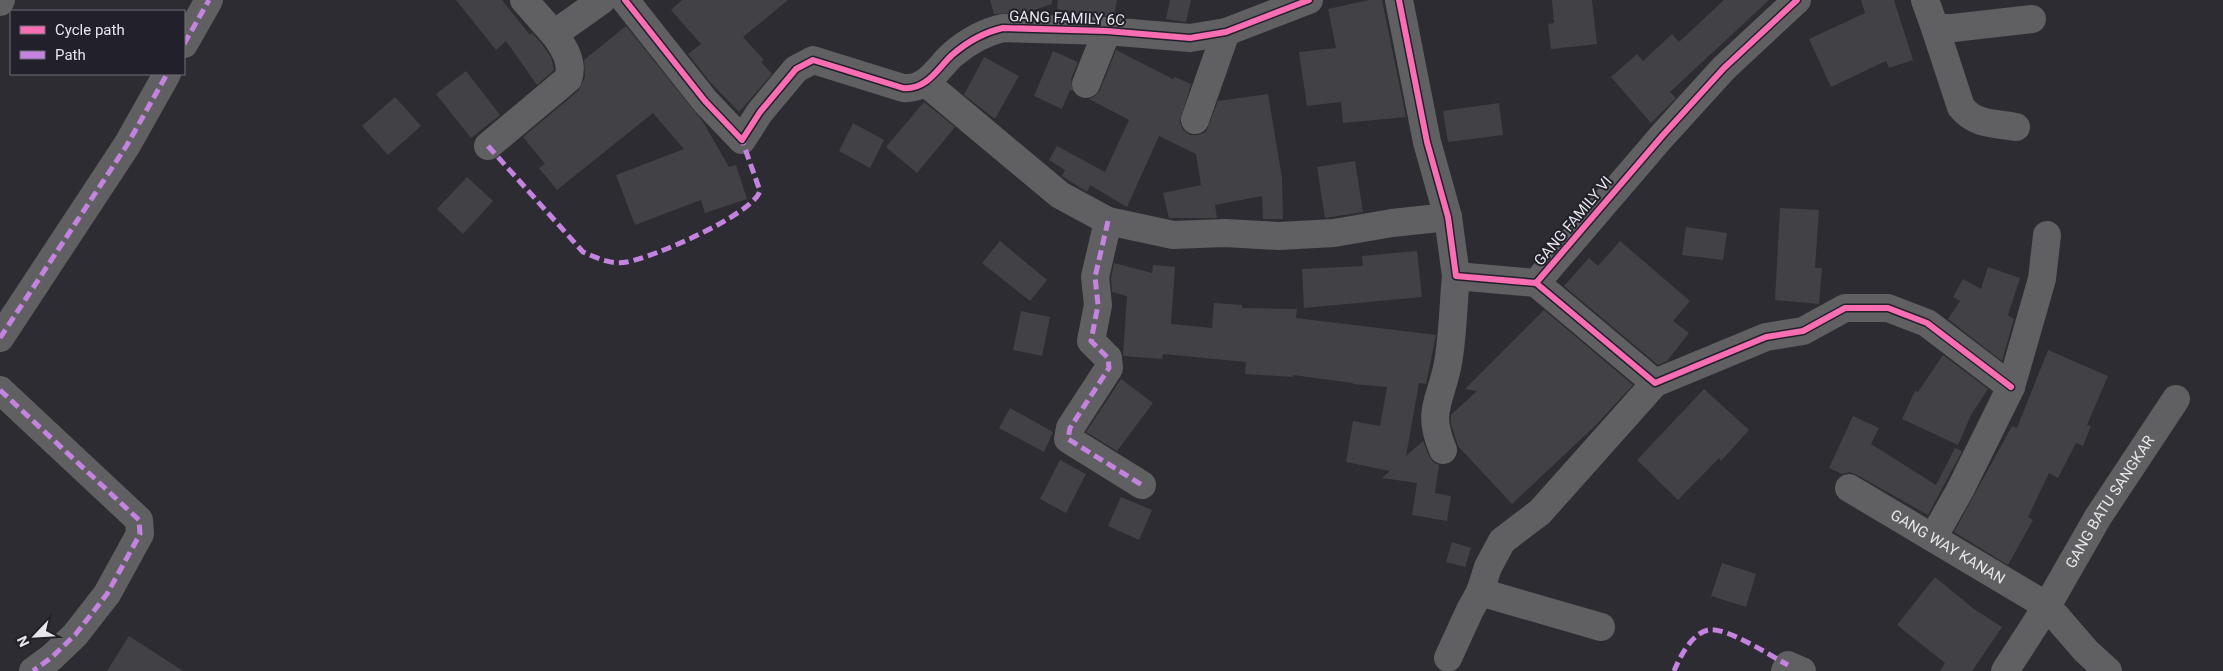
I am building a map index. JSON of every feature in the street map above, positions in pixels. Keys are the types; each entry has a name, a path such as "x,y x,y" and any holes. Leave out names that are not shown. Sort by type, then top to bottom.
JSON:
{"street":[{"path":"185,42 208,0"},
{"path":"488,146 568,79 571,70 563,46 524,0"},
{"path":"554,34 602,0"},
{"path":"625,0 705,101 742,140 760,112 796,68 813,60 904,88 912,89 926,83 1060,195 1108,221 1172,235 1225,233 1279,236 1334,233 1392,223 1448,217"},
{"name":"GANG FAMILY 6C","path":"926,83 953,54 987,32 1003,28 1107,31 1190,38 1226,32 1309,0"},
{"path":"1399,0 1427,142 1448,217 1456,276 1447,368 1434,412 1435,429 1443,450"},
{"name":"GANG FAMILY VI","path":"1456,276 1536,283 1718,74 1797,0"},
{"path":"1925,0 1961,107 1973,120 2016,127"},
{"path":"1935,28 1953,28 2032,18"},
{"path":"1086,84 1107,31"},
{"path":"1195,120 1226,32"},
{"path":"0,338 127,145 166,75"},
{"path":"1108,221 1095,277 1098,305 1091,341 1108,358 1109,368 1070,428 1068,439 1142,486"},
{"path":"1933,538 1960,490 2011,387 2042,279 2047,235"},
{"path":"1536,283 1655,383"},
{"path":"1448,658 1480,592 1488,567 1502,541 1540,512 1655,383 1766,338 1803,331 1845,308 1888,308 1927,323 2011,387"},
{"path":"0,390 139,520 140,534 107,594 75,635 52,657 33,671"},
{"name":"GANG BATU SANGKAR","path":"2005,671 2047,606 2098,517 2176,399"},
{"name":"GANG WAY KANAN","path":"1849,488 2047,606 2086,651 2108,671"},
{"path":"1480,592 1600,627"}],"building":[{"path":"456,0 502,0 530,35 532,33 541,43 551,57 554,70 537,85 506,41 496,50"},
{"path":"682,0 788,0 743,37 764,60 761,62 772,74 739,112 710,82 688,54 701,44 671,10"},
{"path":"990,0 1052,0 1052,4 1025,13 994,14"},
{"path":"1058,0 1117,0 1114,16 1084,15 1057,9"},
{"path":"1170,0 1191,0 1186,22 1166,19"},
{"path":"1369,0 1382,0 1406,117 1343,123 1341,102 1307,106 1299,52 1336,48 1328,9"},
{"path":"1552,0 1592,0 1597,44 1551,49 1548,24 1554,23"},
{"path":"1724,0 1769,0 1670,92 1676,98 1651,123 1611,77 1637,54 1643,61 1672,34 1679,42"},
{"path":"1861,0 1894,0 1913,60 1889,68 1886,61 1831,87 1809,39 1865,13"},
{"path":"626,26 703,122 729,167 736,165 747,199 705,213 701,200 635,225 616,175 684,149 653,113 557,190 539,168 545,164 523,137 578,91 585,77 584,60"},
{"path":"1116,50 1173,79 1175,77 1191,84 1180,122 1183,130 1190,135 1206,132 1218,101 1268,94 1282,178 1283,219 1263,219 1262,196 1215,205 1217,218 1169,218 1163,193 1201,185 1196,154 1159,136 1127,207 1090,185 1087,192 1062,176 1065,170 1049,160 1057,146 1105,172 1129,120 1089,99 1100,90"},
{"path":"1053,51 1078,62 1071,79 1073,91 1070,90 1062,109 1034,96"},
{"path":"984,57 1019,76 995,119 964,95"},
{"path":"466,71 500,115 471,138 436,94"},
{"path":"395,97 421,126 388,155 362,126"},
{"path":"924,102 955,127 917,173 886,147"},
{"path":"1499,103 1503,135 1448,142 1443,111"},
{"path":"853,123 884,140 870,168 839,151"},
{"path":"1355,161 1363,212 1325,218 1317,167"},
{"path":"467,177 493,201 463,234 437,209"},
{"path":"1780,208 1819,210 1815,268 1822,268 1819,304 1775,300"},
{"path":"1686,227 1727,233 1723,260 1682,255"},
{"path":"1000,241 1047,280 1030,301 982,263"},
{"path":"1620,241 1690,301 1673,321 1689,333 1667,361 1658,365 1564,286 1589,258 1598,266"},
{"path":"1417,251 1422,297 1304,308 1302,269 1363,266 1362,256"},
{"path":"1114,263 1152,273 1153,265 1175,267 1171,324 1212,328 1214,303 1242,305 1242,308 1297,309 1296,318 1436,335 1426,384 1419,383 1406,456 1423,441 1433,462 1439,465 1435,493 1451,496 1447,521 1412,515 1417,483 1382,478 1390,471 1346,462 1353,421 1380,426 1387,387 1293,375 1293,377 1245,374 1246,362 1163,354 1162,359 1123,356 1127,296 1112,292 1111,278"},
{"path":"1988,267 2020,278 2008,315 2014,319 2002,361 1948,319 1960,301 1953,297 1963,279 1981,289"},
{"path":"1544,310 1633,385 1597,424 1512,504 1458,446 1451,424 1451,415 1477,391 1465,389"},
{"path":"1021,311 1050,317 1042,356 1013,350"},
{"path":"2048,350 2108,376 2087,425 2091,426 2083,446 2076,443 2058,478 2049,473 2028,517 2033,520 2008,565 1954,532 2012,426 2017,428"},
{"path":"1943,355 1988,389 1971,415 1958,445 1902,419 1915,391 1918,392"},
{"path":"1121,379 1153,403 1117,451 1086,432"},
{"path":"1704,389 1749,430 1721,461 1719,458 1678,500 1637,460"},
{"path":"1010,408 1053,432 1044,452 999,428"},
{"path":"1853,416 1879,428 1871,444 1936,485 1955,448 1962,451 1928,515 1857,475 1850,472 1842,474 1829,468"},
{"path":"1060,460 1086,474 1066,513 1040,499"},
{"path":"1121,497 1152,510 1139,540 1108,526"},
{"path":"1452,542 1471,548 1465,567 1446,562"},
{"path":"1722,563 1756,574 1746,607 1711,596"},
{"path":"1935,577 1974,609 2002,627 1972,671 1940,671 1945,663 1897,625"},
{"path":"129,636 183,671 107,671"}],"marked path":[{"path":"185,42 209,0"},
{"path":"0,338 127,145 166,75"},
{"path":"488,146 583,252 604,260 621,263 658,252 701,234 740,212 753,201 760,191 742,140 744,137"},
{"path":"1108,221 1095,277 1098,305 1091,341 1108,358 1109,368 1070,428 1068,439 1142,485"},
{"path":"0,390 139,520 140,534 107,594 75,635 52,657 33,671"},
{"path":"1674,671 1691,641 1702,632 1708,630 1716,630 1736,637 1788,665"}],"cycle path":[{"path":"625,0 705,101 742,140 760,112 796,69 813,60 903,88 911,88 919,86 931,78 952,55 970,42 1003,28 1107,31 1190,38 1226,32 1309,0"},
{"path":"1399,0 1427,142 1448,217 1456,276 1536,283 1663,135 1724,68 1797,0"},
{"path":"1536,283 1655,383 1766,337 1803,331 1845,308 1888,308 1927,323 2011,387"}]}
